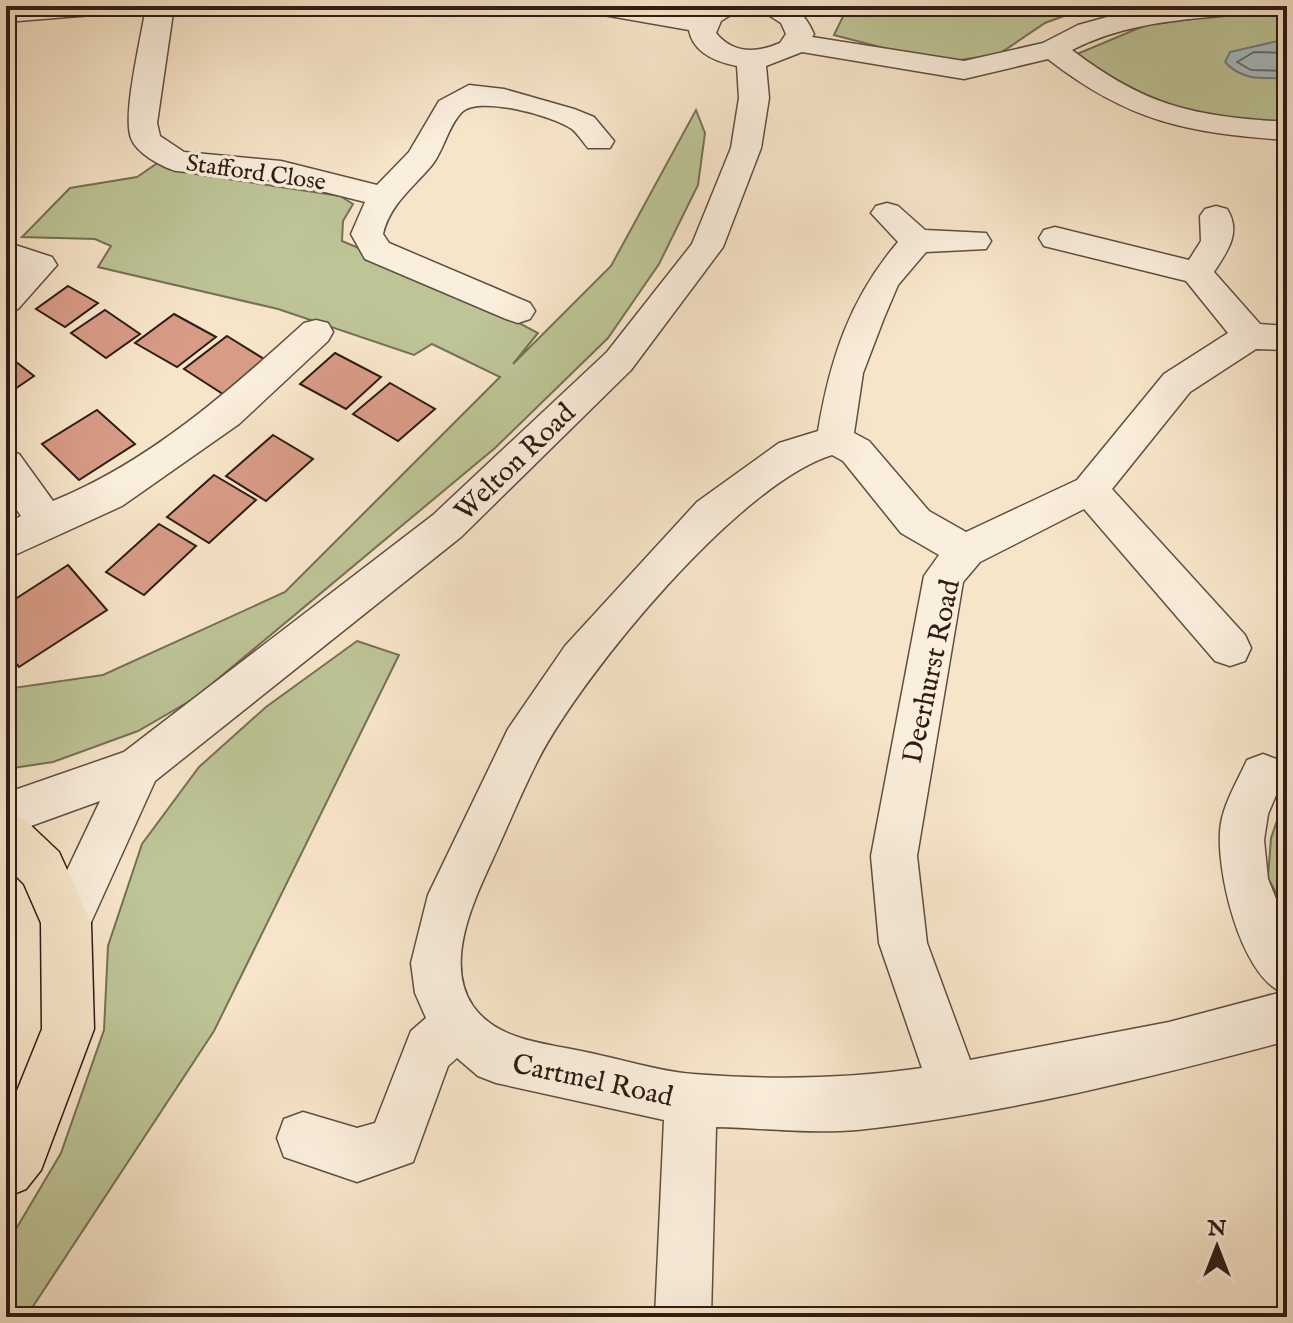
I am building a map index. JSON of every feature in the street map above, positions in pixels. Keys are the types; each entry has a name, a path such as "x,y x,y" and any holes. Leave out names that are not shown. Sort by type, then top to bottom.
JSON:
{"main road":[{"path":"6,834 42,868 66,923 68,1029 21,1150 6,1169"}],"street":[{"path":"6,14 104,6"},
{"name":"Stafford Close","path":"160,6 142,123 146,140 160,152 176,161 281,171 384,197"},
{"path":"598,6 702,24"},
{"path":"731,6 710,15 702,24 702,34 707,44 718,52 751,59 779,55 797,43 800,34 793,18 768,6"},
{"path":"797,43 964,70 994,66 1053,49 1088,31 1140,16 1241,6"},
{"path":"1053,49 1091,80 1168,114 1205,124 1287,131"},
{"name":"Welton Road","path":"6,814 139,767 447,526 619,361 707,247 746,148 754,98 751,59"},
{"path":"518,311 377,251 367,234 370,221 384,197 422,157 449,107 469,94 504,98 583,123 599,141"},
{"path":"887,213 917,241 975,241"},
{"path":"1197,273 1217,241 1216,216"},
{"path":"1055,238 1197,273 1268,337"},
{"path":"917,241 883,281 861,332 845,373 835,440 856,451 915,522 966,551"},
{"path":"6,253 40,265 6,301"},
{"path":"6,543 46,521 108,495 226,414 316,332"},
{"name":"Deerhurst Road","path":"955,1089 903,943 894,856 944,576 966,551 1012,525 1090,490 1177,383 1268,337"},
{"name":"Cartmel Road","path":"835,440 792,453 711,513 580,659 524,743 452,895 435,963 440,993 456,1025 496,1058 691,1100 854,1104 955,1089 1169,1047 1287,1016"},
{"path":"6,464 46,521"},
{"path":"1090,490 1230,648"},
{"name":"Welton Road","path":"66,923 139,767"},
{"path":"1263,774 1244,819 1242,879 1270,946 1287,970"},
{"path":"303,1138 357,1155 394,1143 429,1049 456,1025"},
{"path":"683,1317 691,1100"}],"green space":[{"path":"848,6 1091,6 1045,23 999,54 954,61 922,58 834,35"},
{"path":"1287,6 1287,124 1227,119 1175,109 1127,89 1077,54 1146,25 1214,16 1255,15"},
{"path":"696,110 705,133 698,185 659,264 608,338 495,448 195,698 138,731 53,762 6,769 6,689 103,675 285,592 500,377 432,344 414,355 278,309 98,267 111,246 95,239 22,237 70,188 137,177 162,160 189,173 340,196 353,204 343,221 342,241 451,287 538,333 513,364 611,266"},
{"path":"357,641 399,655 214,1031 26,1317 6,1317 6,1246 61,1153 104,1030 108,946 142,844 199,767 266,707"},
{"path":"1287,792 1287,913 1268,878 1271,838"},
{"path":"6,935 14,997 6,1059"}],"water":[{"path":"1278,41 1287,46 1287,78 1245,75 1225,62 1230,52"}],"building":[{"path":"68,286 98,303 65,327 36,309"},
{"path":"105,310 140,334 106,358 71,333"},
{"path":"174,314 216,337 177,367 135,343"},
{"path":"227,336 269,362 226,396 184,369"},
{"path":"335,353 381,377 346,409 300,384"},
{"path":"6,354 34,376 6,395"},
{"path":"390,383 435,409 398,441 353,414"},
{"path":"97,410 135,444 79,480 42,444"},
{"path":"273,435 313,459 266,501 226,476"},
{"path":"214,475 256,500 209,543 167,517"},
{"path":"159,524 196,546 144,595 106,572"},
{"path":"68,565 107,610 19,667 6,651 6,605"}]}
